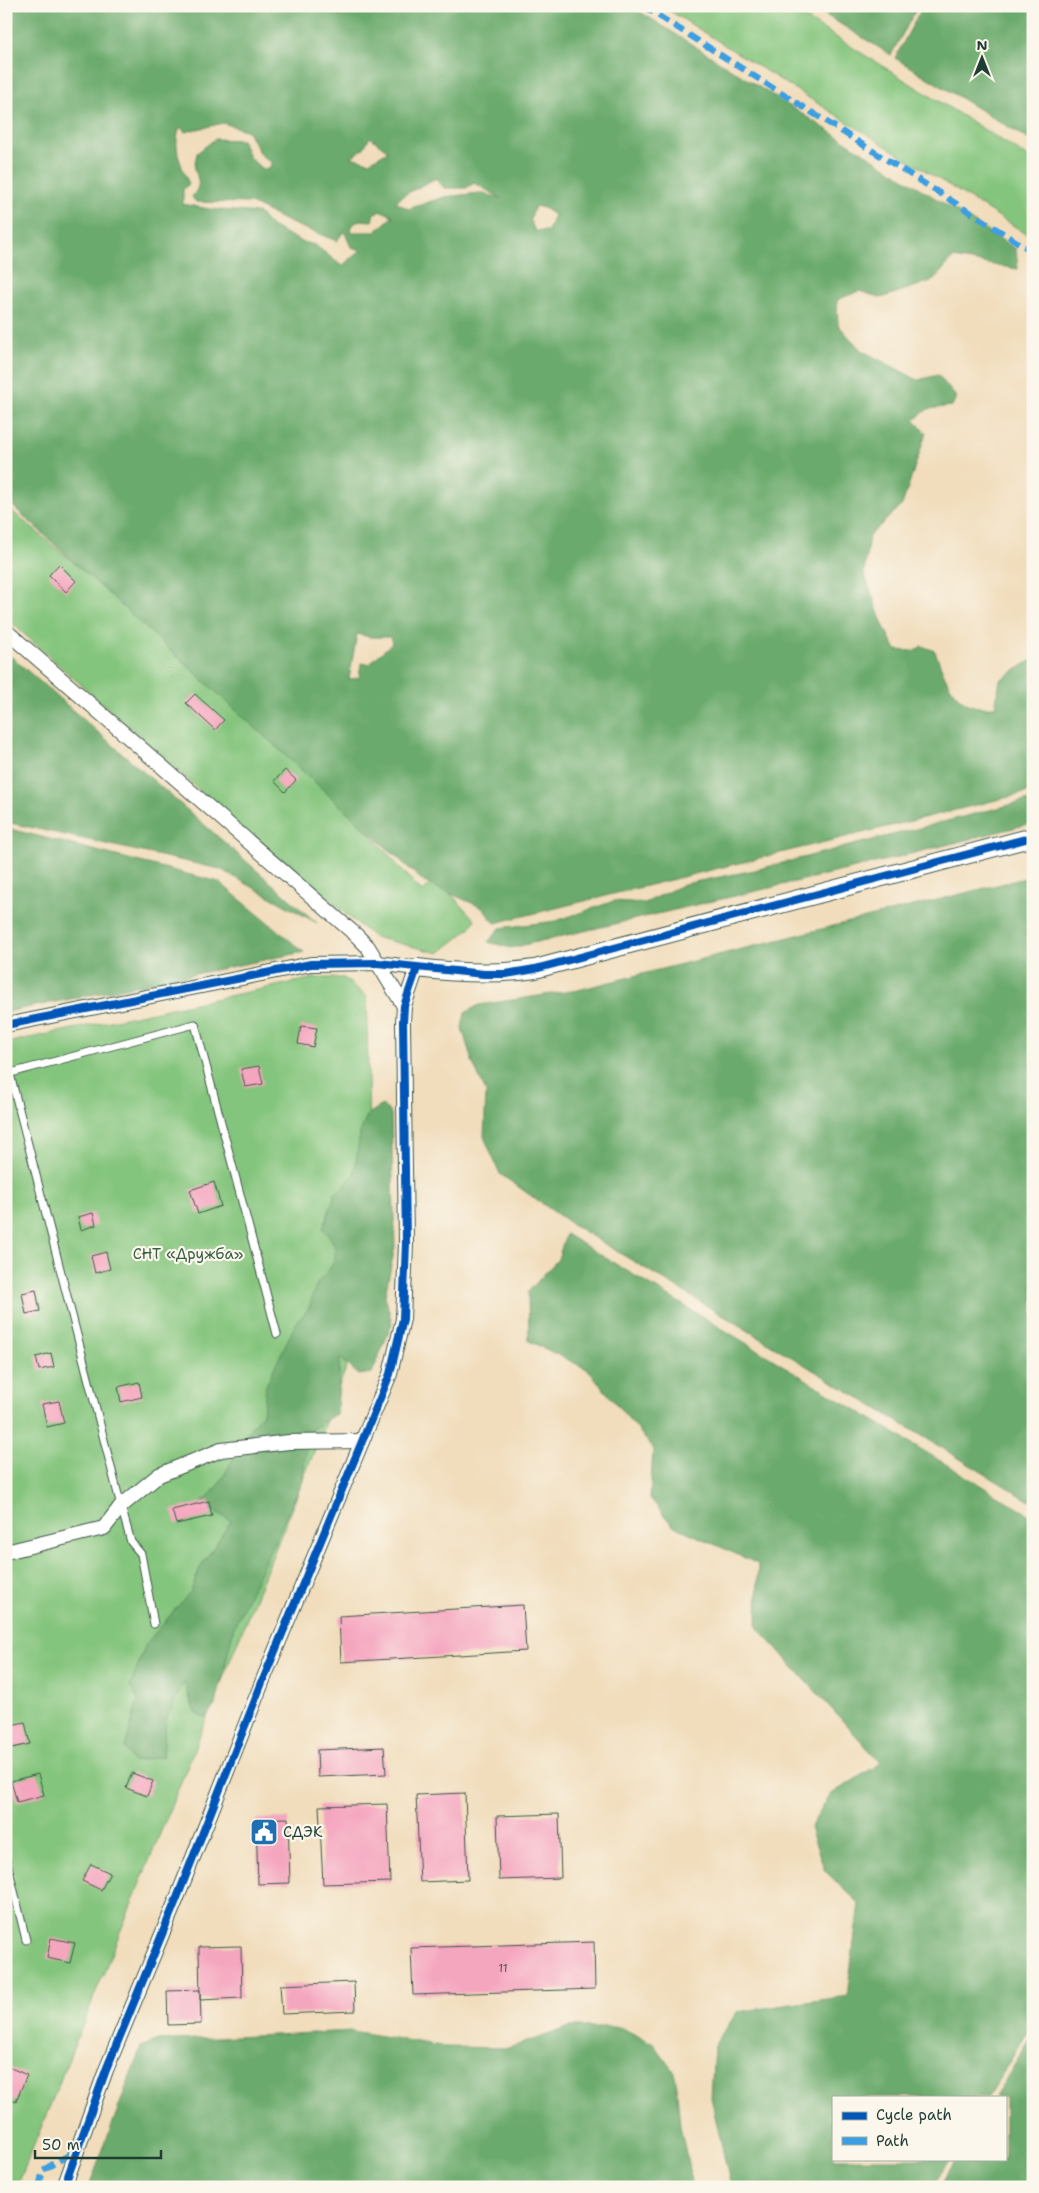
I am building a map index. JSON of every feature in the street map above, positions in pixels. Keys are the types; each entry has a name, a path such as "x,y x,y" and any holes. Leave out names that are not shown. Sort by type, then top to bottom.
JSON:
{"street":[{"path":"6,631 356,935 378,964 404,1006"},
{"path":"6,1025 311,964 378,964 484,974 506,974 535,969 1033,837"},
{"path":"64,2187 106,2070 177,1898 263,1680 390,1374 403,1319 406,1243 402,1061 404,1006 417,968"},
{"path":"6,1552 104,1528 121,1506 160,1475 222,1450 289,1442 362,1441"}],"lane":[{"path":"154,1624 141,1554 131,1542 121,1506 8,1074 196,1024 277,1334"},
{"path":"6,1858 26,1940"}],"green space":[{"path":"6,6 631,6 1016,249 1018,269 953,258 934,280 881,298 859,291 837,300 838,325 861,350 918,380 938,375 956,397 952,406 928,409 914,420 926,433 902,505 869,536 864,573 882,623 896,650 914,651 922,646 935,651 952,689 964,701 973,706 995,707 1000,680 1033,659 1033,791 495,923 481,907 424,882 6,500","holes":["223,123 248,131 261,155 271,162 270,169 262,169 249,157 242,140 215,139 197,153 195,168 198,183 192,197 196,202 251,203 288,222 337,241 344,231 351,247 361,250 342,266 315,245 302,242 269,225 259,213 209,209 183,204 183,189 189,184 177,148 180,127 185,132","370,137 388,151 369,162 351,157 363,149","436,178 444,188 466,188 474,183 501,198 480,193 444,197 408,209 396,202 404,195","535,206 544,208 554,215 548,231 535,231 530,220","382,211 393,216 375,232 352,232 350,227 359,220 372,221 374,213","357,634 370,637 390,637 392,643 369,664 361,663 359,678 349,679"]},
{"path":"662,6 786,6 1033,160 1033,238"},
{"path":"811,6 918,6 891,55"},
{"path":"923,6 1033,6 1033,142 895,58"},
{"path":"6,506 304,760 422,892 436,878 475,920 469,929 439,953 374,937 263,847 6,618"},
{"path":"6,652 317,923 220,869 6,822"},
{"path":"1033,799 1033,823 855,868 511,948 488,942 500,928 556,921 614,901 645,903 684,884 755,870"},
{"path":"6,828 219,882 304,952 6,1012"},
{"path":"1033,876 1033,1503 570,1223 500,1174 484,1137 486,1092 473,1064 462,1028 465,1013 479,1005 578,990"},
{"name":"СНТ «Дружба»","path":"314,978 344,978 367,997 371,1303 302,1483 17,2187 6,2187 6,1043"},
{"path":"382,1105 391,1113 395,1247 385,1295 392,1324 372,1373 359,1375 340,1358 337,1413 308,1432 302,1483 234,1627 216,1704 205,1718 195,1713 184,1682 166,1720 163,1756 133,1762 125,1748 138,1699 130,1686 146,1644 191,1591 200,1568 231,1521 201,1503 219,1483 246,1435 263,1414 266,1385 298,1319 309,1308 317,1284 333,1262 335,1256 334,1245 323,1229 335,1194 354,1175 360,1133 367,1115"},
{"path":"566,1234 1033,1517 1033,2023 989,2096 832,2096 832,2160 949,2160 933,2187 731,2187 711,2098 714,2046 737,2012 847,1996 859,1903 825,1871 810,1828 830,1795 881,1763 757,1627 758,1564 672,1525 650,1498 653,1448 587,1369 529,1341 528,1292 558,1259"},
{"path":"570,2027 620,2027 654,2044 675,2072 680,2125 693,2187 89,2187 141,2047 156,2041 352,2031 447,2047 509,2048"},
{"path":"1033,2034 1033,2187 940,2187 955,2160 1006,2160 1006,2096 996,2096"}],"building":[{"path":"59,564 76,581 66,592 49,575"},
{"path":"195,694 224,720 215,730 186,703"},
{"path":"285,770 296,780 285,792 274,781"},
{"path":"301,1026 317,1028 313,1047 298,1044"},
{"path":"259,1066 263,1084 245,1087 241,1069"},
{"path":"214,1182 221,1206 198,1214 190,1190"},
{"path":"93,1213 96,1225 81,1230 78,1217"},
{"path":"106,1252 110,1269 95,1273 91,1256"},
{"path":"36,1290 40,1311 26,1314 22,1293"},
{"path":"51,1353 54,1367 39,1370 36,1357"},
{"path":"139,1382 142,1397 121,1402 118,1387"},
{"path":"59,1401 64,1423 47,1427 42,1404"},
{"path":"209,1501 212,1516 176,1524 172,1510"},
{"path":"523,1605 526,1651 341,1662 339,1616"},
{"path":"25,1722 30,1744 12,1748 7,1726"},
{"path":"384,1747 386,1774 318,1777 317,1750"},
{"path":"132,1773 153,1781 147,1796 126,1788"},
{"path":"38,1774 44,1795 17,1802 11,1781"},
{"path":"465,1793 468,1880 420,1882 416,1795"},
{"path":"387,1804 390,1882 323,1884 319,1806"},
{"path":"559,1814 561,1878 499,1880 497,1816"},
{"path":"288,1818 290,1883 258,1884 256,1819"},
{"path":"91,1864 110,1873 101,1890 82,1881"},
{"path":"51,1938 75,1943 70,1963 47,1958"},
{"path":"594,1942 595,1989 413,1995 411,1948"},
{"path":"241,1946 242,1998 200,2000 199,1947"},
{"path":"354,1982 355,2011 282,2014 280,1985"},
{"path":"200,1990 201,2024 168,2025 167,1991"},
{"path":"6,2066 27,2075 16,2101 6,2097"}],"marked path":[{"path":"643,6 1033,252"},
{"path":"39,2187 43,2170 77,2150"}],"cycle path":[{"path":"6,1025 311,964 378,963 484,974 506,974 535,969 1033,837"},
{"path":"64,2187 106,2070 177,1898 263,1680 390,1374 403,1319 406,1243 404,1006 417,968"}],"place":[{"name":"СДЭК","path":"264,1832"}]}
